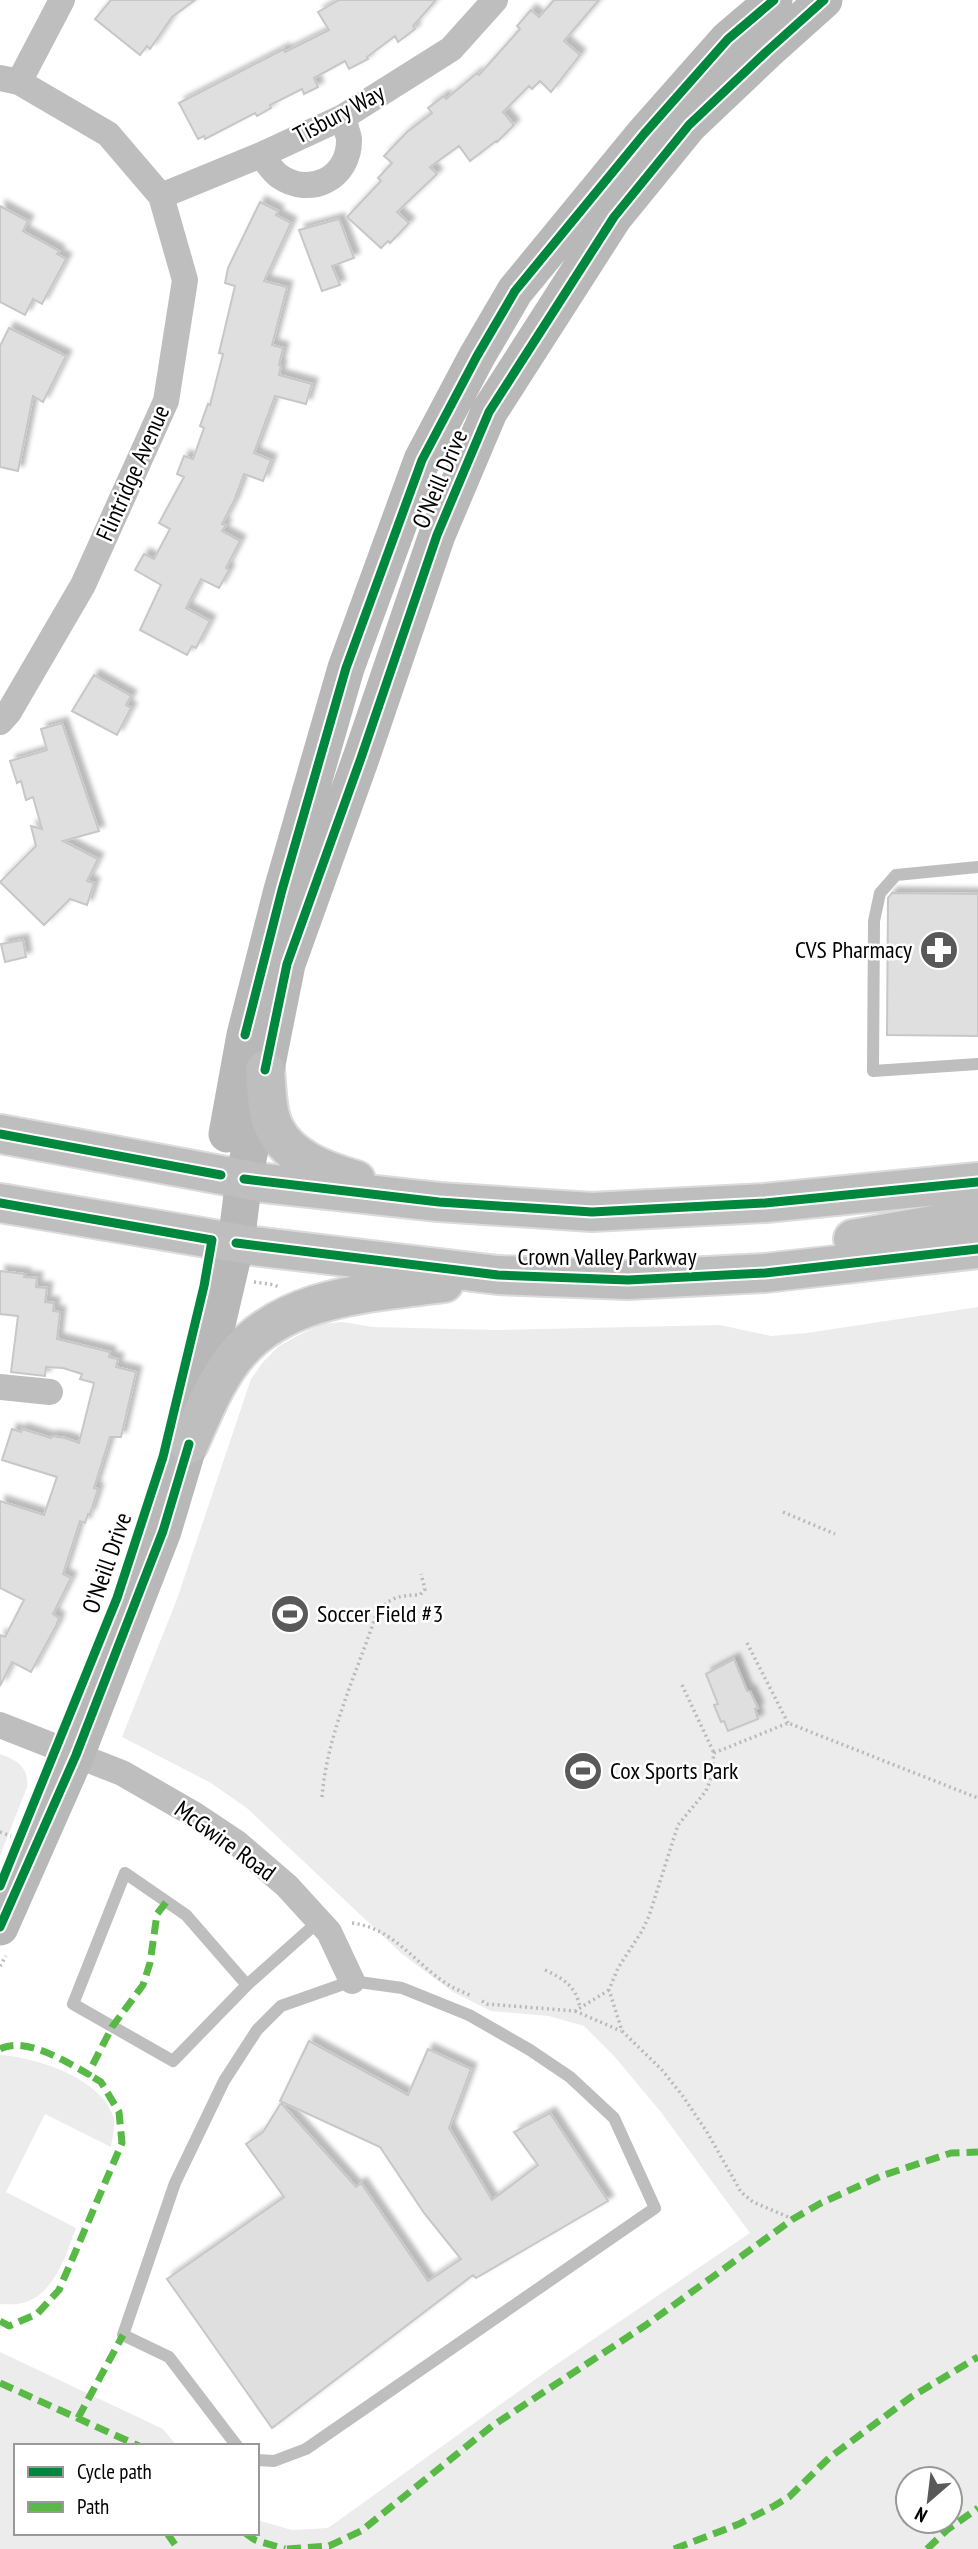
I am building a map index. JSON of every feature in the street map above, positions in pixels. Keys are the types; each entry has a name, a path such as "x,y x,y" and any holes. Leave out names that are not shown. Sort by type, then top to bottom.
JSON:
{"main road":[{"name":"O'Neill Drive","path":"0,1927 67,1752 163,1531 189,1444 232,1254 233,1177 245,1035 282,890 346,668 422,460 514,290 669,105 729,39 774,0"},
{"name":"O'Neill Drive","path":"233,1177 265,1070 287,964 437,535 489,412 614,217 690,125 824,0"},
{"path":"265,1070 268,1104 274,1128 287,1146 307,1161 328,1171 439,1202"},
{"name":"Crown Valley Parkway","path":"0,1134 233,1177 439,1202 592,1212 765,1203 978,1182"},
{"name":"Crown Valley Parkway","path":"0,1203 232,1254 498,1275 628,1280 789,1270 978,1249"},
{"path":"789,1270 835,1242 978,1217"},
{"name":"O'Neill Drive","path":"0,1886 67,1752 163,1457 204,1286 232,1254"},
{"path":"189,1444 209,1399 233,1359 264,1330 298,1310 355,1295 498,1275"}],"street":[{"path":"10,80 62,0"},
{"name":"Tisbury Way","path":"161,196 261,155 343,117 451,49 495,0"},
{"name":"Flintridge Avenue","path":"0,722 9,712 83,585 166,401 185,280 161,196 108,134 10,80"},
{"path":"261,155 278,175 295,184 315,185 334,178 344,162 349,139 343,117"},
{"path":"0,1387 50,1392"},
{"name":"McGwire Road","path":"0,1725 122,1773 226,1836 331,1922 329,1932 352,1981"}],"lane":[{"path":"978,867 896,875 880,893 874,921 873,1071 978,1063"},
{"path":"247,1985 186,1915 125,1873 73,2004 173,2061 247,1985 331,1922"},
{"path":"235,2444 169,2357 123,2335 175,2183 224,2081 257,2030 281,2006 352,1981 402,1988 468,2015 530,2050 570,2077 614,2118 655,2208 306,2449 274,2461 259,2459"}],"path":[{"path":"232,1254 249,1281 279,1286 283,1298"},
{"path":"783,1512 835,1534"},
{"path":"322,1797 324,1768 333,1736 381,1606 399,1596 420,1595 425,1589 421,1574"},
{"path":"747,1643 788,1723 978,1798"},
{"path":"575,2011 609,1990 618,1968 649,1916 678,1825 706,1791 710,1781 714,1753 682,1685"},
{"path":"714,1753 788,1723"},
{"path":"331,1922 366,1925 380,1930 450,1986"},
{"path":"545,1970 568,1982 575,1990 580,2008"},
{"path":"439,1982 487,2004 575,2011 622,2031 662,2070 682,2095 708,2132 741,2192 753,2202 793,2219"},
{"path":"609,1990 622,2031"}],"shaded area":[{"name":"Cox Sports Park","path":"978,1307 978,2549 0,2549 0,2352 163,2429 175,2444 14,2444 14,2535 259,2535 259,2521 292,2530 328,2528 554,2366 750,2233 660,2111 614,2056 584,2026 549,2016 491,2011 453,1992 402,1954 248,1809 211,1783 122,1737 177,1599 251,1379 279,1346 321,1324 343,1322 373,1327 496,1330 720,1325 771,1336"},
{"path":"0,1754 21,1765 26,1774 27,1787 0,1856"},
{"path":"0,2055 32,2060 67,2073 97,2092 108,2105 114,2119 111,2147 45,2114 6,2192 76,2228 51,2283 34,2299 14,2304 0,2304"}],"building":[{"path":"111,0 195,0 172,17 150,49 147,46 140,55 95,19"},
{"path":"339,0 436,0 413,26 415,29 398,42 395,36 367,57 368,59 349,69 345,61 314,78 318,87 304,94 302,89 270,105 271,108 257,116 255,113 205,139 204,136 198,139 179,103 284,49 285,52 329,30 318,12"},
{"path":"554,0 599,0 564,41 580,55 551,92 540,81 532,89 529,86 503,112 514,125 497,142 470,161 459,146 430,167 437,174 397,212 409,223 390,243 388,241 381,248 347,217 381,181 378,178 392,163 384,156 407,132 432,113 428,108 444,96 446,99 477,73 479,75 520,29 517,26 531,10 539,17"},
{"path":"260,202 278,211 276,215 291,223 264,281 287,287 272,345 283,348 279,375 312,384 306,404 275,396 254,453 271,460 263,481 244,474 222,524 226,525 222,531 240,541 219,588 201,579 186,608 210,621 196,648 192,646 187,655 140,630 161,585 135,570 144,554 154,559 170,529 159,523 184,477 177,474 184,456 193,459 204,428 200,426 208,404 210,405 223,354 219,353 235,286 225,283 228,268"},
{"path":"0,206 28,221 23,231 59,251 57,254 66,259 42,304 33,299 25,315 0,302"},
{"path":"339,219 354,258 332,266 340,285 322,291 299,230"},
{"path":"9,328 66,356 43,402 33,396 18,471 0,467 0,346"},
{"path":"94,675 131,696 126,705 131,708 117,735 72,711"},
{"path":"62,723 99,831 63,841 98,859 87,881 94,883 87,905 70,899 44,925 0,882 36,846 31,826 42,829 33,797 26,800 21,781 17,783 10,761 47,750 41,729"},
{"name":"CVS Pharmacy","path":"892,893 978,894 978,1036 887,1035 888,898"},
{"path":"23,940 26,957 5,962 1,944"},
{"path":"0,1271 37,1278 36,1287 47,1288 45,1302 54,1303 53,1311 60,1312 57,1339 110,1352 109,1357 118,1359 116,1367 136,1372 121,1437 110,1437 94,1488 98,1489 90,1514 85,1523 80,1521 63,1574 71,1578 53,1614 59,1618 56,1626 31,1672 12,1662 0,1686 0,1635 5,1637 24,1600 0,1588 0,1501 44,1515 57,1477 2,1460 12,1429 79,1443 94,1383 80,1379 82,1374 63,1368 46,1367 45,1376 11,1372 18,1316 0,1314"},
{"path":"734,1659 747,1691 750,1691 758,1708 755,1709 758,1719 728,1731 714,1705 718,1704 706,1674"},
{"path":"309,2041 408,2095 428,2049 471,2069 449,2128 492,2200 538,2165 514,2132 550,2113 608,2201 476,2278 473,2275 272,2428 167,2279 284,2197 246,2144 263,2132 281,2103 356,2187 361,2183 428,2281 461,2259 424,2213 380,2147 280,2101"}],"marked path":[{"path":"0,2049 10,2046 33,2048 57,2057 88,2074 112,2027 143,1985 150,1963 157,1914 167,1901"},
{"path":"0,2321 9,2326 37,2314 59,2290 122,2143 119,2112 101,2082 88,2074"},
{"path":"287,2549 329,2546 361,2531 492,2426 646,2325 793,2219 881,2176 951,2153 978,2152"},
{"path":"78,2418 123,2335"},
{"path":"674,2549 739,2524 789,2497 829,2458 911,2397 978,2357"},
{"path":"0,2383 135,2444"},
{"path":"927,2549 947,2530 978,2508"},
{"path":"168,2535 178,2549"},
{"path":"248,2535 255,2540 285,2549"}],"cycle path":[{"path":"245,1035 282,890 346,668 422,460 515,291 644,134 728,39 774,0"},
{"path":"265,1070 287,964 437,535 489,412 614,217 689,125 824,0"},
{"path":"0,1134 221,1175"},
{"path":"244,1179 439,1202 592,1212 765,1203 978,1182"},
{"path":"0,1203 212,1240 204,1286 163,1457 117,1598 0,1886"},
{"path":"236,1243 498,1275 628,1280 765,1273 978,1249"},
{"path":"0,1927 76,1755 163,1531 189,1444"}],"place":[{"name":"CVS Pharmacy","path":"939,950"},
{"name":"Soccer Field #3","path":"290,1614"},
{"name":"Cox Sports Park","path":"583,1771"}]}
